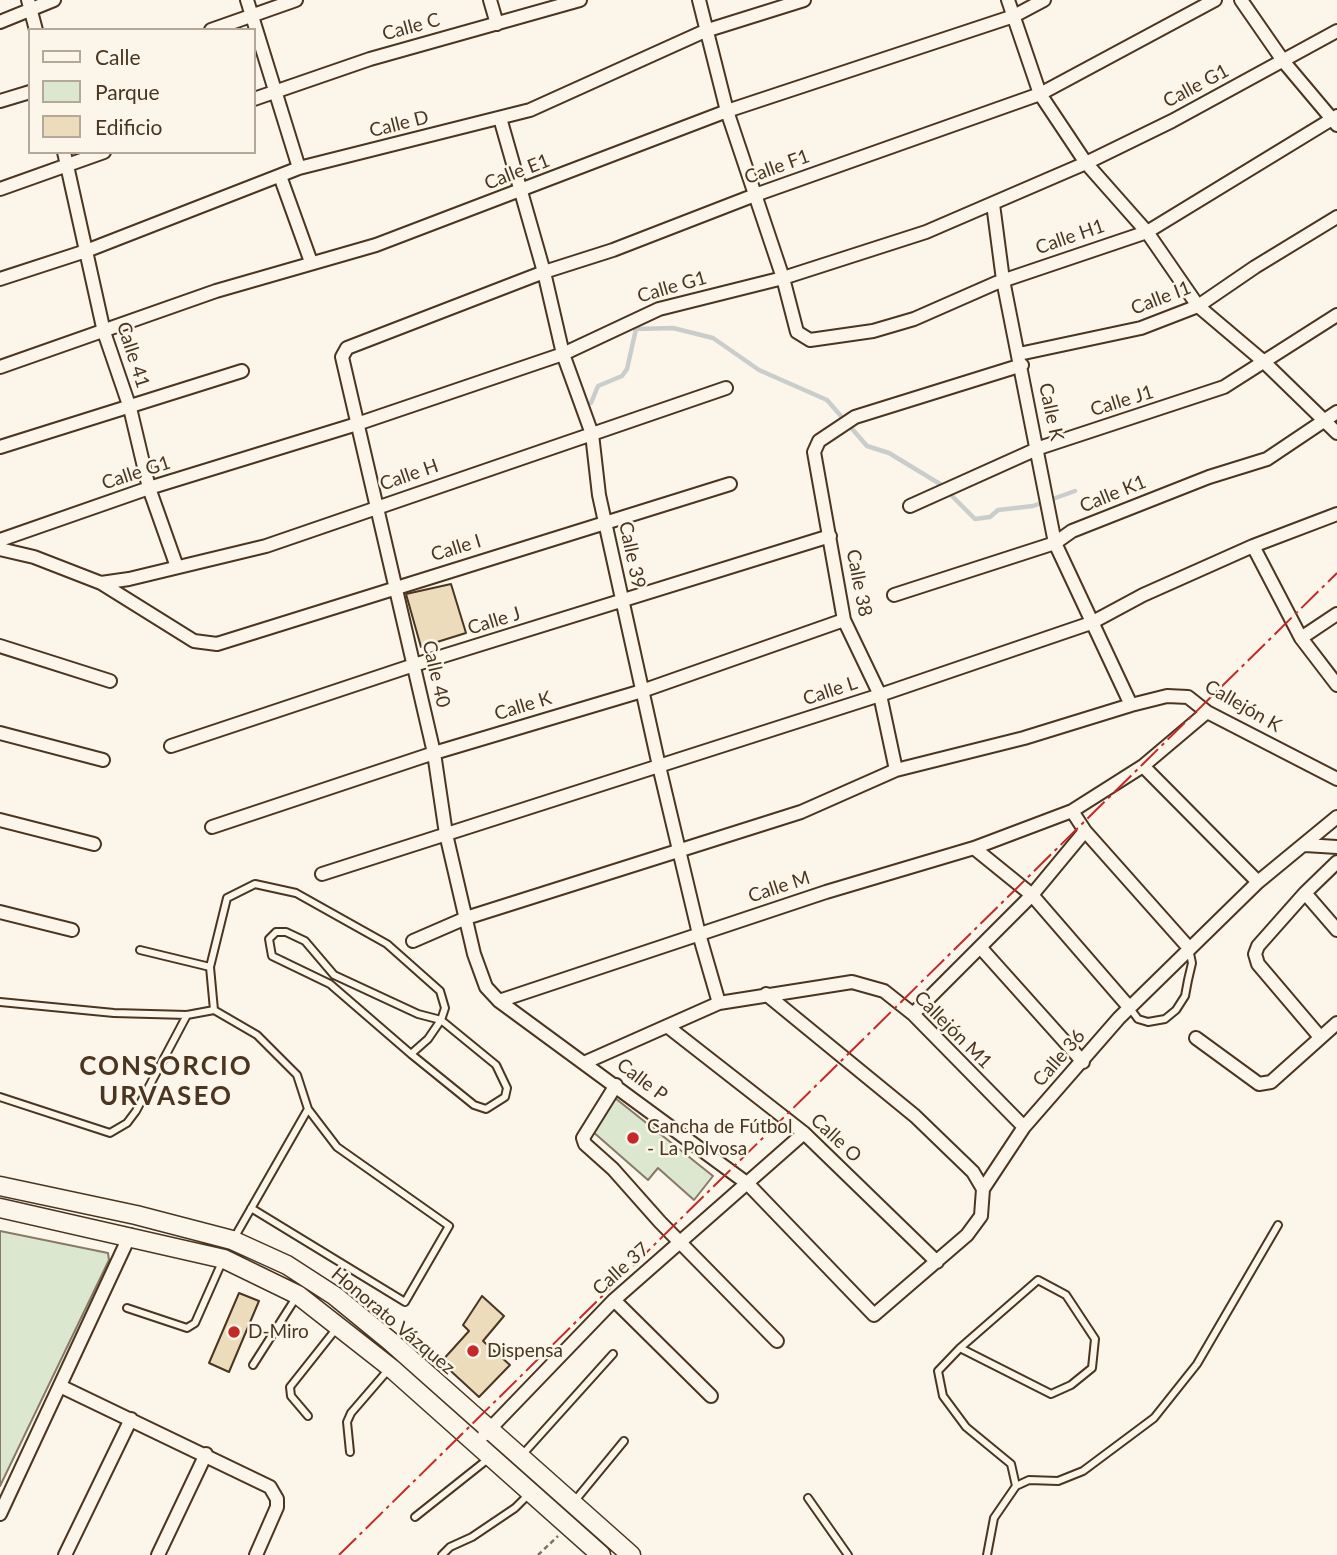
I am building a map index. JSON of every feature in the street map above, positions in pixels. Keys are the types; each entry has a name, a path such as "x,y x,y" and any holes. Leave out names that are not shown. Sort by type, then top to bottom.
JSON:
{"street":[{"path":"0,22 30,5 54,0"},
{"path":"247,0 255,28"},
{"path":"217,28 296,0"},
{"path":"490,0 497,23"},
{"name":"Calle C","path":"256,98 370,59 580,0"},
{"path":"699,0 727,111 783,278"},
{"name":"Calle D","path":"0,279 86,250 299,168 530,110 705,31 804,0"},
{"path":"1008,0 1040,94 1086,163 1147,232 1198,306 1263,361 1337,433"},
{"name":"Calle E1","path":"0,367 216,291 376,245 727,111 1014,16 1044,0"},
{"name":"Calle F1","path":"343,351 544,272 613,250 755,195 1040,94 1215,0"},
{"path":"1241,0 1284,62 1335,120"},
{"path":"30,5 36,28"},
{"name":"Calle G1","path":"0,540 149,488 357,424 563,354 659,309 783,278 926,232 1086,163 1284,62 1337,31"},
{"path":"256,32 299,168"},
{"path":"0,101 28,93"},
{"name":"Calle 39","path":"500,118 544,272 563,354 592,434 606,522 642,691 699,934 719,1003"},
{"name":"Calle H1","path":"783,278 797,332 801,337 817,340 873,331 914,319 1003,281 1147,232 1335,120"},
{"path":"0,189 65,159 93,154"},
{"name":"Calle 41","path":"65,159 104,332 130,408 149,488 177,567"},
{"path":"280,176 311,262"},
{"name":"Calle K","path":"993,204 1003,281 1039,448 1055,543 1091,623"},
{"name":"Calle I1","path":"855,417 1020,360 1141,328 1198,306 1255,267 1337,217"},
{"name":"Calle J1","path":"910,506 1039,448 1224,387 1337,315"},
{"name":"Calle 40","path":"343,351 357,424 435,753 446,834 474,954 486,987 499,1001"},
{"path":"0,447 242,371"},
{"name":"Calle H","path":"101,583 266,546 726,388"},
{"name":"Calle K1","path":"894,595 1055,543 1072,531 1209,477 1267,459 1337,412"},
{"name":"Calle 38","path":"855,417 819,441 814,452 844,620 880,695 897,770"},
{"name":"Calle I","path":"101,583 194,641 217,644 730,484"},
{"name":"Calle L","path":"322,874 880,695 1091,623 1253,546 1337,514"},
{"name":"Calle J","path":"171,746 414,665 830,536"},
{"path":"1253,546 1301,638 1337,685"},
{"path":"0,549 34,557 101,583"},
{"path":"1301,638 1337,614"},
{"name":"Calle K","path":"212,827 435,753 642,691 844,620"},
{"path":"1091,623 1131,705"},
{"path":"0,646 110,681"},
{"name":"Callejón K","path":"412,941 466,918 801,812 897,770 1024,738 1167,696 1188,697 1208,712 1337,779"},
{"name":"Calle M","path":"499,1001 699,934 974,848 1072,811 1143,766 1208,712"},
{"path":"0,733 103,760"},
{"path":"1143,766 1258,882"},
{"path":"1072,811 1086,831 1189,948"},
{"name":"Calle 36","path":"874,1315 967,1235 981,1216 983,1189 1024,1127 1129,1007 1258,882 1337,817"},
{"path":"0,820 94,844"},
{"path":"914,1014 1031,895 1086,831"},
{"path":"1305,845 1337,846"},
{"path":"974,848 1031,895 1129,1007"},
{"path":"1320,1037 1258,964 1255,954 1258,946 1305,892 1337,862"},
{"path":"1305,892 1337,930"},
{"path":"0,912 72,930"},
{"path":"980,947 1083,1062"},
{"name":"Callejón M1","path":"586,1062 719,1003 852,982 884,991 914,1014 1024,1127"},
{"path":"766,994 915,1116 973,1172 983,1189"},
{"name":"Calle P","path":"499,1001 586,1062 748,1184 874,1315"},
{"path":"1196,1038 1259,1084 1271,1082 1337,1023"},
{"name":"Calle O","path":"667,1026 804,1133 937,1262"},
{"path":"616,1085 583,1138 585,1144 613,1169 777,1341"},
{"name":"Calle 37","path":"474,1444 614,1300 804,1133"},
{"name":"Honorato Vázquez","path":"0,1186 136,1215 232,1240 287,1265 335,1296 390,1341 519,1459 631,1555"},
{"name":"Honorato Vázquez","path":"0,1208 130,1235 223,1259 298,1295 340,1325 391,1368 601,1555"},
{"path":"0,1514 130,1235"},
{"path":"614,1300 711,1396"},
{"path":"60,1386 270,1487 277,1499 277,1507 257,1555"},
{"path":"65,1555 131,1419"},
{"path":"158,1555 206,1454"}],"lane":[{"path":"214,1010 210,967 227,898 255,884 296,893 387,944 440,991 445,1009 441,1020 428,1039 411,1055"},
{"path":"276,932 286,932 305,941 334,975 418,1014 441,1020 496,1065 507,1088 505,1097 486,1108 474,1105 411,1055 330,984 272,956 269,939 276,932"},
{"path":"1129,1007 1138,1019 1148,1022 1165,1019 1176,1010 1185,996 1192,963 1189,948"},
{"path":"140,950 210,967"},
{"path":"0,1002 114,1013 187,1014 214,1010 257,1035 297,1074 308,1109 337,1147 449,1226 405,1302 251,1208"},
{"path":"0,1097 110,1133 127,1123 136,1111 187,1014"},
{"path":"127,1308 187,1328 195,1323 232,1240 308,1109"},
{"path":"987,1555 994,1518 1016,1486 1028,1480 1058,1481 1083,1471 1154,1418 1197,1364 1278,1225"},
{"path":"960,1348 1051,1394 1071,1385 1091,1368 1095,1339 1066,1295 1038,1280 960,1348 938,1371 943,1396 966,1427 1011,1464 1016,1486"},
{"path":"253,1365 298,1295"},
{"path":"308,1416 291,1396 290,1387 340,1325"},
{"path":"519,1459 613,1354"},
{"path":"350,1452 347,1422 351,1413 391,1368"},
{"path":"572,1504 624,1441"},
{"path":"415,1517 489,1458"},
{"path":"442,1555 515,1508 530,1493"},
{"path":"808,1498 848,1555"}],"path":[{"path":"538,1555 569,1527"}],"green space":[{"path":"615,1098 713,1176 694,1200 658,1168 648,1180 592,1131"},
{"path":"0,1231 108,1253 109,1260 0,1486"}],"building":[{"path":"451,584 466,633 421,647 406,594"},
{"name":"D-Miro","path":"239,1293 259,1301 229,1372 209,1363"},
{"name":"Dispensa","path":"482,1296 504,1316 483,1341 510,1365 479,1397 441,1362 469,1331 463,1325"}],"waterway":[{"path":"591,403 598,386 622,376 627,369 636,329 673,328 713,338 759,370 827,400 867,446 889,453 940,484 975,519 990,517 998,510 1033,506 1075,491"}],"power":[{"path":"339,1555 1337,573"}],"place":[{"name":"Cancha de Fútbol - La Polvosa","path":"633,1138"},
{"name":"D-Miro","path":"234,1332"},
{"name":"Dispensa","path":"473,1351"}],"district":[{"name":"CONSORCIO URVASEO","path":"166,1082"}]}
